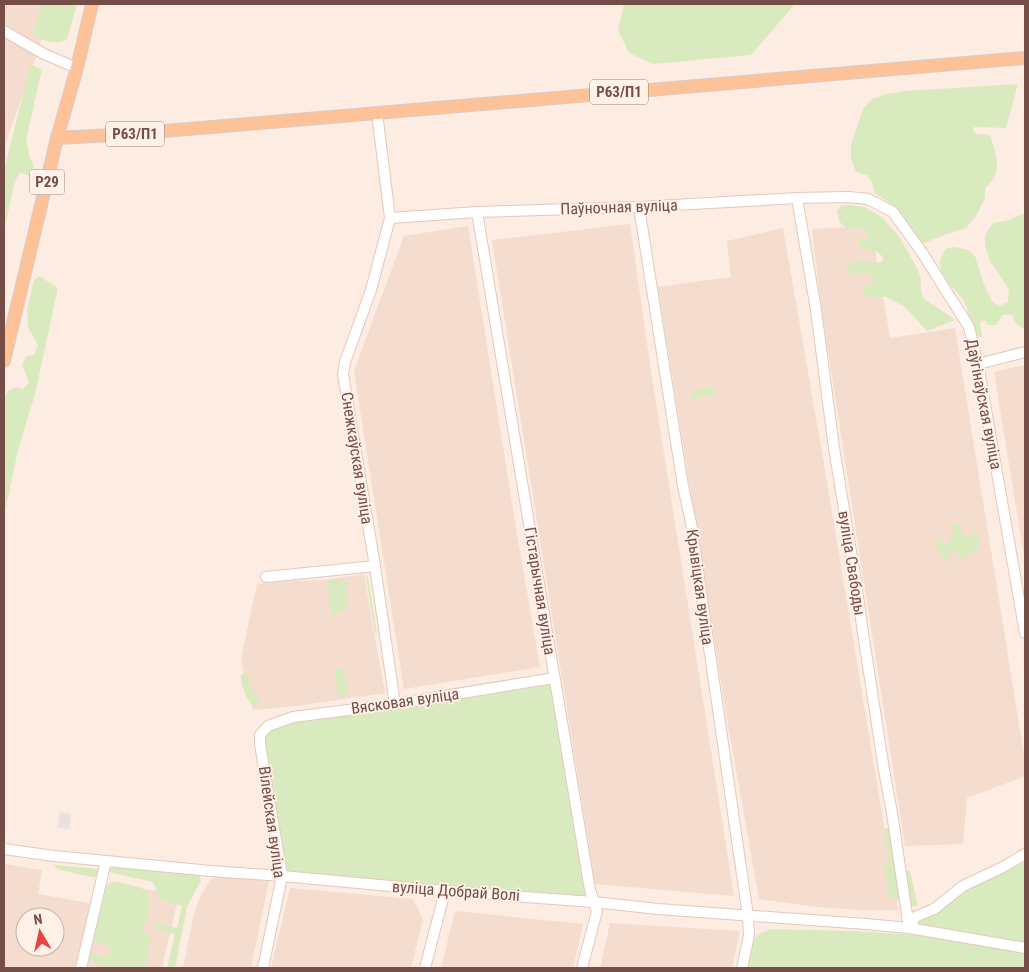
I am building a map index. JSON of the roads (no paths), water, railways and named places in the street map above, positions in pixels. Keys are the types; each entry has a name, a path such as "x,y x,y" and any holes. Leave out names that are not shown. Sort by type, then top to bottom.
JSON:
{"main road":[{"name":"Р29","path":"4,361 57,138 78,68 92,4"},
{"name":"Р63/П1","path":"57,138 144,133 1025,58"}],"street":[{"path":"4,31 44,54 78,68"},
{"path":"377,113 390,218"},
{"name":"Паўночная вуліца","path":"390,218 476,212 639,207 848,197"},
{"name":"Даўгінаўская вуліца","path":"848,197 868,199 893,212 969,327 978,364 1025,633"},
{"name":"вуліца Свабоды","path":"797,198 816,310 834,448 909,928"},
{"name":"Крывіцкая вуліца","path":"639,207 682,479 691,523 748,916 749,935 742,968"},
{"name":"Гістарычная вуліца","path":"476,212 590,890 597,911 582,968"},
{"name":"Снежкаўская вуліца","path":"390,218 370,290 344,362 342,374 375,566 395,704"},
{"path":"978,364 1025,352"},
{"path":"266,577 375,566"},
{"name":"Вясковая вуліца","path":"260,735 268,726 293,717 395,704 554,678"},
{"name":"Вілейская вуліца","path":"260,735 282,876 263,968"},
{"name":"вуліца Добрай Волі","path":"4,849 212,871 594,902 658,909 909,928 1025,948"},
{"path":"909,928 915,917 934,909 964,886 1025,854"},
{"path":"81,968 106,861"},
{"path":"425,968 445,891"}]}
